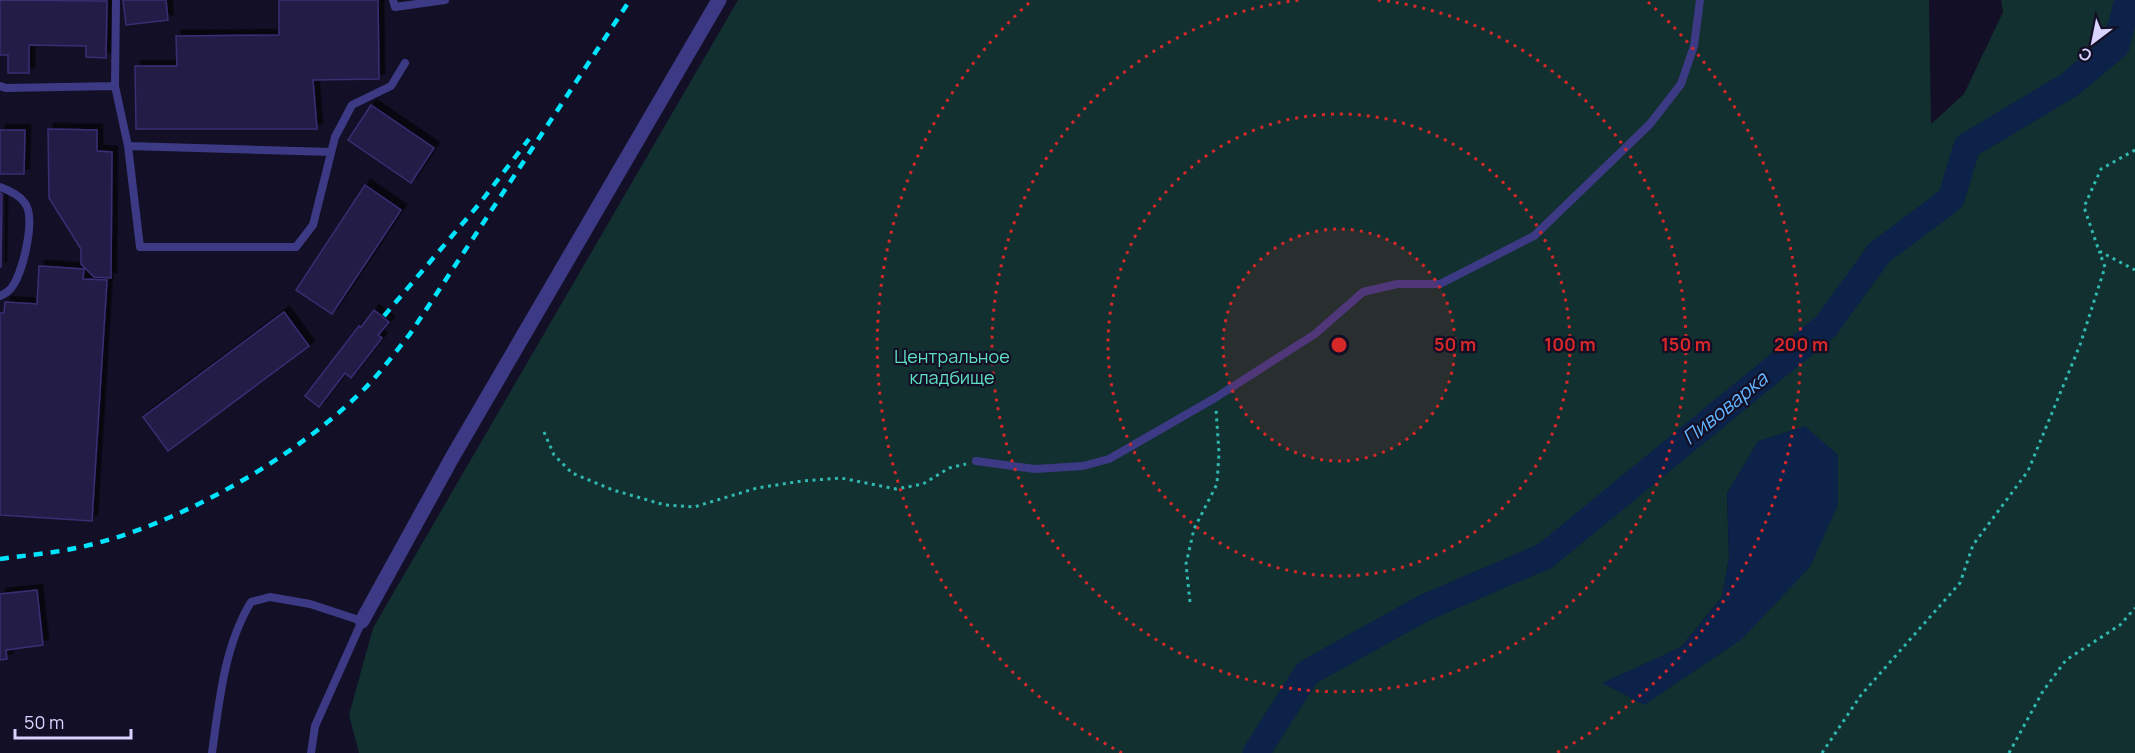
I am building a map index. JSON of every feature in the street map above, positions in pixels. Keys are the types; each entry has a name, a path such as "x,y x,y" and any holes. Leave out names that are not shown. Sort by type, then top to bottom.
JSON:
{"street":[{"path":"363,621 453,456 719,0"}],"lane":[{"path":"117,0 115,86 128,146 140,247 296,247 313,225 335,137 352,105 391,86 405,63"},
{"path":"393,0 395,7 445,0"},
{"path":"976,461 1035,469 1092,464 1109,459 1215,398 1315,334 1363,292 1396,284 1440,284 1534,236 1650,124 1681,84 1694,45 1700,0"},
{"path":"0,86 6,88 115,86"},
{"path":"128,146 331,152"},
{"path":"0,187 26,203 31,222 20,273 9,292 0,296"},
{"path":"212,753 221,688 239,621 251,602 270,597 310,604 363,621 315,726 311,753"}],"path":[{"path":"1822,753 1861,694 1960,583 1972,545 2028,471 2080,345 2105,267 2084,207 2101,170 2135,150"},
{"path":"2099,251 2135,270"},
{"path":"1190,602 1186,564 1194,529 1217,484 1219,453 1215,398"},
{"path":"544,432 554,455 572,473 665,505 694,507 757,488 802,481 841,478 896,489 923,484 950,468 976,461"},
{"path":"2009,753 2043,691 2066,660 2120,625 2135,608"}],"green space":[{"name":"Центральное кладбище","path":"738,0 1929,0 1931,124 1964,94 2003,12 2001,0 2135,0 2135,753 359,753 349,715 373,628","holes":["1758,442 1742,639 1603,684 1681,647 1722,597 1729,558 1727,493"]}],"water":[{"path":"1805,426 1838,455 1838,505 1810,567 1742,639 1644,705 1602,683 1681,647 1722,597 1729,558 1727,493 1758,441"}],"building":[{"path":"0,0 107,1 106,58 86,57 86,46 29,45 29,73 8,73 8,55 0,55"},
{"path":"123,0 166,0 168,20 126,25"},
{"path":"279,0 378,0 379,79 313,80 317,129 136,129 135,66 177,66 176,36 279,35"},
{"path":"371,105 434,148 411,183 348,140"},
{"path":"48,129 97,130 97,151 112,152 111,278 94,277 81,264 81,249 49,198"},
{"path":"0,130 25,130 24,174 0,174"},
{"path":"365,185 401,210 332,314 296,290"},
{"path":"0,193 2,194 1,267 0,267"},
{"path":"39,266 84,269 83,279 107,280 92,521 0,515 0,313 4,313 5,302 37,304"},
{"path":"374,310 389,322 378,335 382,338 351,378 345,373 319,407 305,396"},
{"path":"284,312 309,346 168,451 143,417"},
{"path":"37,590 43,645 6,650 7,659 0,660 0,594"}],"waterway":[{"name":"Пивоварка","path":"1256,753 1307,673 1424,608 1545,556 1826,326 1879,253 1951,199 1967,146 2069,85 2116,46 2128,0"}],"railway":[{"path":"0,559 81,547 157,523 197,505 274,461 342,410 370,383 410,334 630,0"},
{"path":"384,316 480,203 529,139"}]}
